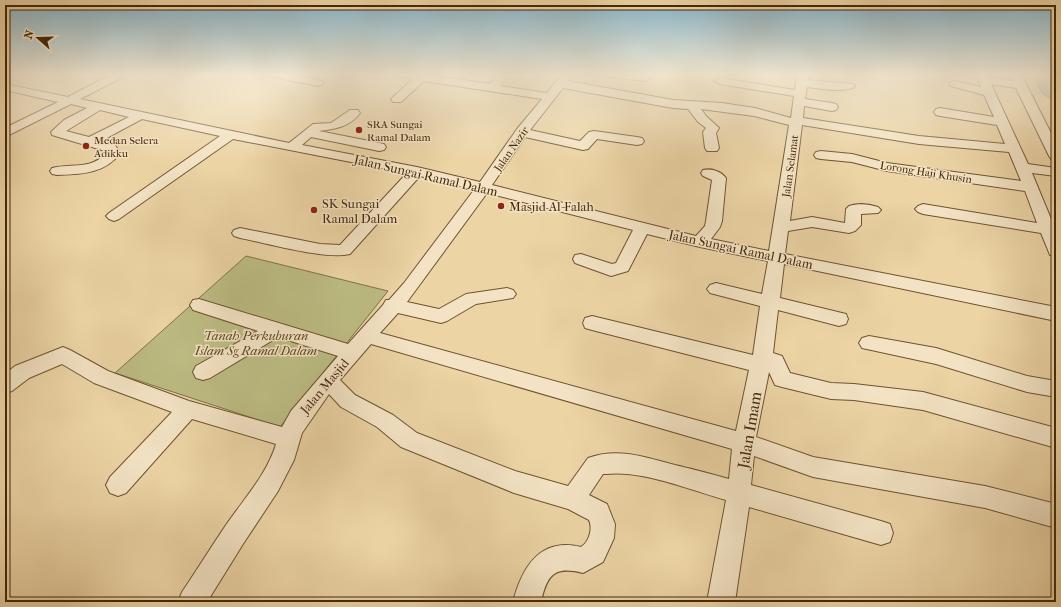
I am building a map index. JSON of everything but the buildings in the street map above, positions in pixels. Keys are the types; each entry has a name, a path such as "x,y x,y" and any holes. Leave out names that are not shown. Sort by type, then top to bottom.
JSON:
{"street":[{"path":"5,133 64,102"},
{"name":"Jalan Sungai Ramal Dalam","path":"73,102 97,116 139,116 417,171 700,242 1053,314"},
{"name":"Jalan Nazir","path":"484,187 522,132 545,102"},
{"path":"664,102 755,112 796,122 861,132 1013,149"},
{"name":"Jalan Selamat","path":"777,257 799,102"},
{"path":"825,102 832,107"},
{"path":"993,102 1031,187 1046,229 1056,251"},
{"path":"1029,102 1056,156"},
{"path":"692,105 702,119 713,128 709,132 712,148"},
{"path":"940,112 1001,122"},
{"path":"291,147 317,127 330,128 341,124 354,113"},
{"path":"57,171 87,170 104,162 114,153 110,148 57,132 97,116 120,126"},
{"path":"90,142 139,116"},
{"path":"522,132 583,146 594,135 637,142"},
{"path":"309,133 379,147"},
{"path":"114,216 231,134"},
{"name":"Lorong Haji Khusin","path":"821,155 852,158 888,167 1031,187"},
{"path":"1021,167 1056,172"},
{"path":"240,233 320,249 344,250 417,171"},
{"path":"700,242 712,227 717,200 719,178 708,173"},
{"name":"Jalan Masjid","path":"192,602 284,460 289,438 299,417 328,380 392,305 410,287 484,187"},
{"path":"781,227 812,222 849,228 853,225 854,209 873,210"},
{"path":"923,209 1046,229"},
{"path":"581,259 611,270 622,267 642,228"},
{"name":"Jalan Imam","path":"721,602 739,492 744,443 761,361 777,257"},
{"path":"716,289 839,319"},
{"path":"392,305 441,316 472,298 507,294"},
{"path":"200,305 352,353"},
{"path":"592,323 761,361 775,361 782,379 831,391 854,392 923,401 1056,438"},
{"path":"203,372 276,329"},
{"path":"366,336 744,443 813,467 985,497 1056,516"},
{"path":"869,343 936,356 1027,384 1056,389"},
{"path":"5,385 22,372 63,355 101,377 188,409 289,438"},
{"path":"328,380 348,400 385,421 409,440 514,482 573,499 598,512 603,524 601,538 594,553 582,560 567,557 550,560 537,572 529,591 527,602"},
{"path":"118,485 188,409"},
{"path":"573,499 596,465 612,461 643,466 739,492 881,534"}],"green space":[{"name":"Tanah Perkuburan Islam Sg Ramal Dalam","path":"246,256 388,291 280,427 115,373"}],"place":[{"name":"SRA Sungai Ramal Dalam","path":"359,130"},
{"name":"Medan Selera Adikku","path":"86,146"},
{"name":"Masjid Al-Falah","path":"501,206"},
{"name":"SK Sungai Ramal Dalam","path":"314,210"}]}
